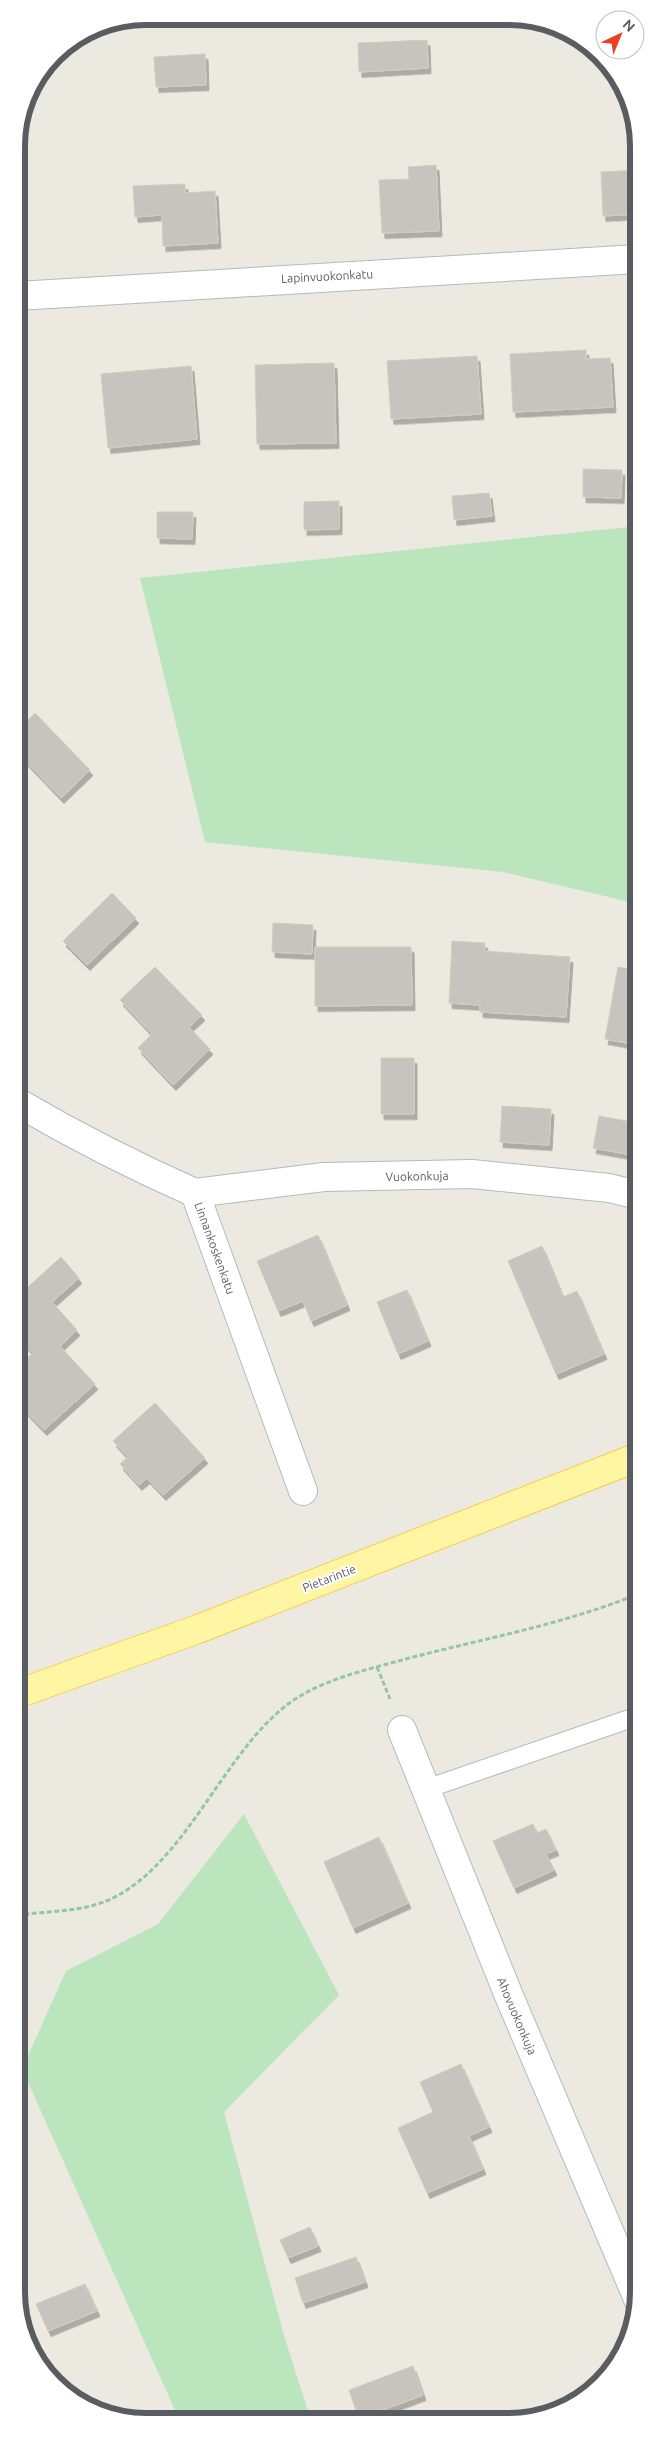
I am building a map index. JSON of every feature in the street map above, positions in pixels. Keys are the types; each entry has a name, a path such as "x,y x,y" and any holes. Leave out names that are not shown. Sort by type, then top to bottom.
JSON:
{"main road":[{"name":"Pietarintie","path":"25,1691 198,1630 630,1460"}],"street":[{"name":"Lapinvuokonkatu","path":"25,296 630,259"},
{"name":"Linnankoskenkatu","path":"25,1107 72,1135 195,1193 303,1491"},
{"name":"Vuokonkuja","path":"195,1193 324,1177 472,1174 609,1188 630,1193"},
{"name":"Ahovuokonkuja","path":"402,1730 509,1996 630,2280"}],"lane":[{"path":"426,1790 630,1719"}],"path":[{"path":"25,1914 75,1909 113,1898 151,1872 243,1750 284,1707 321,1684 463,1644 547,1625 630,1597"}],"green space":[{"path":"630,527 630,902 503,872 205,842 140,578"},
{"path":"244,1814 339,1995 224,2112 285,2339 309,2413 176,2413 25,2076 25,2062 66,1971 158,1924"}],"building":[{"path":"427,40 428,68 359,72 358,43"},
{"path":"205,54 206,85 156,87 154,57"},
{"path":"436,165 439,231 382,233 379,180 409,179 408,167"},
{"path":"630,170 630,214 603,216 601,172"},
{"path":"185,184 185,193 215,191 218,243 163,246 162,215 135,217 133,186"},
{"path":"586,350 586,359 610,358 613,407 513,412 510,354"},
{"path":"477,356 481,414 391,419 387,361"},
{"path":"334,363 336,443 257,444 255,365"},
{"path":"191,366 197,439 108,448 101,374"},
{"path":"583,469 622,470 621,498 583,497"},
{"path":"489,493 492,516 454,520 452,496"},
{"path":"339,501 339,529 304,530 304,502"},
{"path":"157,512 193,512 192,539 157,538"},
{"path":"35,713 90,770 61,798 25,760 25,723"},
{"path":"112,893 136,918 87,965 63,941"},
{"path":"273,923 313,925 312,954 272,952"},
{"path":"452,941 485,943 484,951 570,957 566,1017 480,1012 480,1005 449,1003"},
{"path":"315,947 411,947 412,1005 315,1006"},
{"path":"155,967 202,1015 189,1027 210,1049 173,1085 138,1048 152,1034 120,1000"},
{"path":"618,967 630,969 630,1044 605,1039"},
{"path":"381,1058 414,1058 414,1114 381,1114"},
{"path":"502,1106 551,1109 549,1145 500,1142"},
{"path":"599,1116 630,1122 630,1155 593,1148"},
{"path":"318,1235 347,1305 311,1321 303,1301 278,1311 257,1261"},
{"path":"542,1246 563,1297 577,1291 604,1354 556,1374 508,1261"},
{"path":"61,1257 79,1278 52,1302 77,1330 60,1346 95,1384 44,1430 25,1410 25,1360 33,1353 25,1344 25,1290"},
{"path":"407,1290 428,1341 398,1354 377,1302"},
{"path":"155,1403 205,1458 163,1495 147,1478 139,1485 120,1464 128,1457 113,1441"},
{"path":"533,1824 537,1833 546,1829 556,1850 546,1854 554,1870 514,1888 493,1841"},
{"path":"379,1837 408,1903 353,1928 324,1862"},
{"path":"461,2064 489,2127 469,2136 483,2169 427,2193 398,2128 433,2112 420,2082"},
{"path":"310,2227 318,2246 288,2258 280,2240"},
{"path":"356,2257 365,2282 303,2303 295,2278"},
{"path":"85,2284 97,2311 48,2331 36,2304"},
{"path":"413,2366 423,2395 375,2413 357,2413 349,2390"}]}
